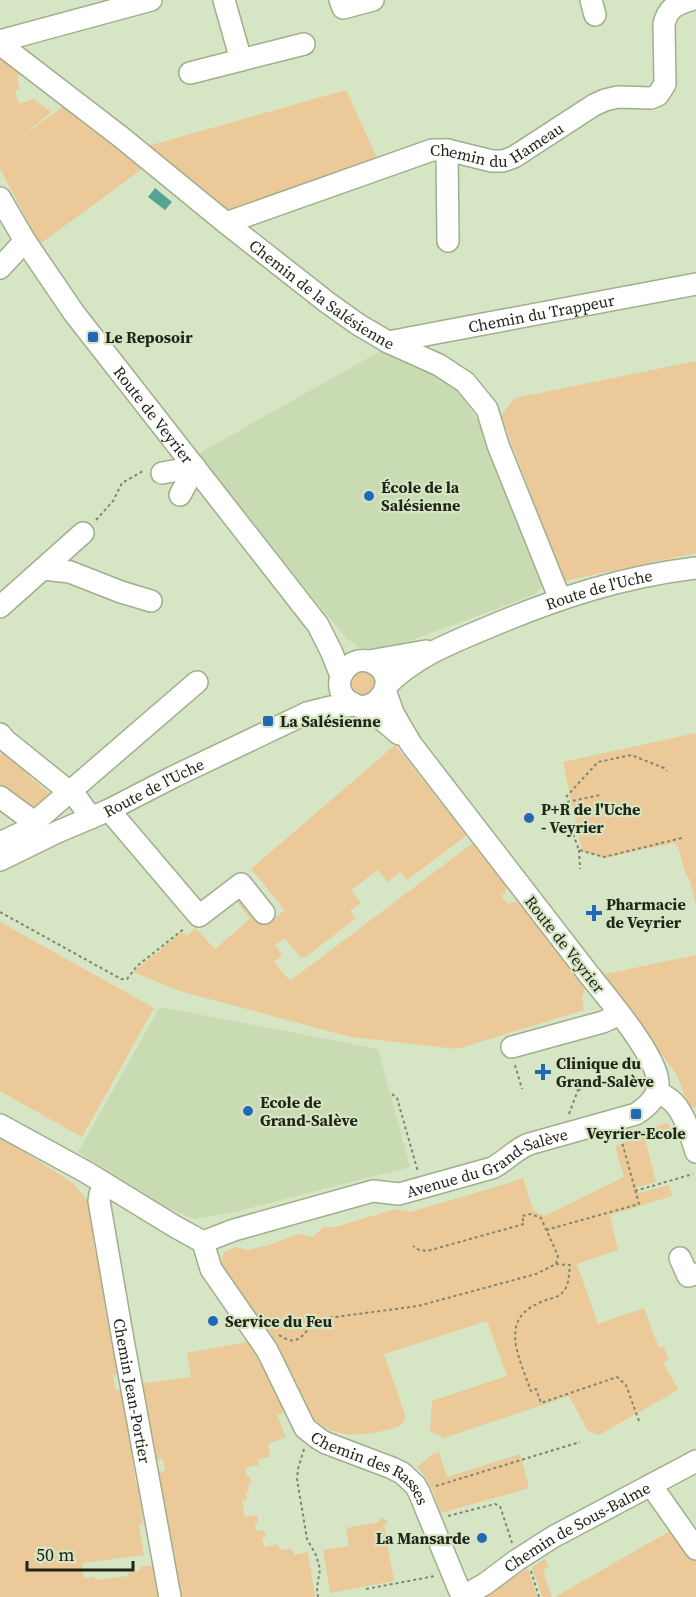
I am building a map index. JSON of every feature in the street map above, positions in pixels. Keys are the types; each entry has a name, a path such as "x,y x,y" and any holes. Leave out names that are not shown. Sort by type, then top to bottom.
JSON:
{"street":[{"path":"0,42 151,0"},
{"path":"224,0 241,60"},
{"path":"340,0 343,8 373,0"},
{"name":"Chemin du Hameau","path":"226,223 432,150 447,150 492,161 502,161 514,157 605,100 618,97 651,98 658,95 665,84 664,24 666,15 673,6 691,0"},
{"name":"Chemin de la Salésienne","path":"0,42 328,303 388,342 439,365 465,382 487,408 498,445 560,599"},
{"path":"190,73 304,44"},
{"path":"447,150 448,241"},
{"name":"Route de Veyrier","path":"0,198 25,241 74,313 318,625 341,645 366,661"},
{"path":"0,268 25,241"},
{"name":"Chemin du Trappeur","path":"388,342 696,284"},
{"path":"195,467 183,498 159,468 195,467"},
{"path":"0,607 83,533"},
{"name":"Route de l'Uche","path":"385,688 396,676 436,649 560,599 627,580 696,568"},
{"path":"43,569 70,572 121,592 152,601"},
{"name":"Route de Veyrier","path":"318,625 332,653 340,679"},
{"name":"Route de l'Uche","path":"366,661 436,649"},
{"path":"366,661 374,663 382,670 386,680 385,688 374,704 359,706 345,699 340,688 340,679 343,671 352,663 366,661"},
{"name":"Route de l'Uche","path":"307,712 340,679"},
{"path":"0,843 22,832 197,682"},
{"name":"Route de Veyrier","path":"385,688 393,713 411,744 642,1045 655,1067 658,1084 651,1085"},
{"name":"Route de Veyrier","path":"359,706 372,713 411,744"},
{"name":"Route de l'Uche","path":"0,860 100,814 307,712 331,707 359,706"},
{"path":"0,734 77,798 100,814 199,916 241,884 264,913"},
{"path":"0,796 33,822"},
{"path":"514,1057 620,1014"},
{"path":"651,1085 676,1105 695,1144"},
{"name":"Avenue du Grand-Salève","path":"203,1242 234,1230 373,1191 399,1194 492,1168 529,1144 636,1114 648,1105 651,1085"},
{"path":"0,1125 86,1172 203,1242"},
{"name":"Chemin Jean-Portier","path":"105,1185 99,1201 170,1597"},
{"name":"Chemin des Rasses","path":"203,1242 211,1269 252,1325 267,1350 305,1428 326,1443 383,1464 409,1478 419,1492 462,1596"},
{"path":"680,1258 688,1276 696,1274"},
{"name":"Chemin de Sous-Balme","path":"462,1596 524,1564 553,1537 696,1461"},
{"path":"651,1485 696,1549"}],"path":[{"path":"83,533 113,501 122,483 159,468"},
{"path":"566,797 598,762 631,755 667,771"},
{"path":"567,802 600,795"},
{"path":"573,834 579,850 580,869"},
{"path":"579,850 604,857 682,838"},
{"path":"0,912 121,979 127,979 137,966 199,916"},
{"path":"514,1057 522,1089"},
{"path":"568,1120 578,1090 574,1078"},
{"path":"578,1090 608,1082 651,1085"},
{"path":"392,1094 397,1098 419,1175"},
{"path":"546,1230 639,1204 619,1133"},
{"path":"635,1191 693,1174"},
{"path":"413,1246 427,1251 524,1224 522,1216 531,1214 541,1218 558,1256 556,1264"},
{"path":"274,1331 283,1338 297,1340 304,1336 315,1321 320,1319 418,1306 536,1274 556,1264 570,1265 566,1290 561,1295 534,1305 523,1312 519,1319 516,1347 531,1391 536,1389 541,1403 618,1377 626,1385 639,1420"},
{"path":"428,1489 580,1442"},
{"path":"305,1447 297,1479 307,1539 316,1555 320,1569 318,1597"},
{"path":"442,1517 495,1504 501,1506 539,1597"},
{"path":"366,1589 443,1575"}],"shaded area":[{"path":"0,51 21,69 17,78 20,89 15,91 19,104 34,99 51,112 19,139 65,105 142,169 40,244 0,169"},
{"path":"346,90 378,160 225,214 141,148"},
{"name":"École de la Salésienne","path":"384,349 449,379 463,396 478,421 543,584 536,594 388,649 360,648 346,638 196,455"},
{"path":"696,361 696,553 564,581 501,416 515,398"},
{"path":"363,672 372,675 375,684 372,693 363,696 354,693 351,684 354,675"},
{"path":"696,733 696,906 690,880 686,875 678,847 674,843 604,858 582,851 563,762"},
{"path":"395,745 467,835 407,880 400,872 388,882 378,870 351,890 361,903 350,911 356,918 306,957 300,957 285,938 275,945 282,955 274,962 290,981 473,843 506,884 505,893 501,896 509,905 512,902 520,903 586,987 582,997 584,1010 457,1049 351,1037 183,992 133,972 182,932 187,936 195,928 215,949 250,919 233,896 239,891 267,924 285,910 251,869"},
{"path":"7,749 33,770 28,776 54,797 36,813 0,789 0,755"},
{"path":"0,922 154,1008 82,1137 0,1091"},
{"path":"696,955 696,1107 690,1108 676,1073 601,975"},
{"name":"Ecole de Grand-Salève","path":"160,1007 378,1049 410,1167 235,1212 194,1219 162,1205 78,1152"},
{"path":"668,1123 671,1130 645,1139 656,1182 637,1187 639,1193 669,1185 672,1196 610,1215 618,1250 577,1264 598,1324 644,1308 659,1348 663,1346 669,1360 663,1362 678,1390 599,1435 588,1431 569,1396 444,1438 430,1431 432,1401 507,1376 487,1321 384,1354 405,1415 401,1425 366,1434 342,1433 327,1428 308,1411 279,1353 221,1265 224,1252 235,1247 248,1250 299,1234 313,1237 324,1227 336,1227 395,1209 410,1212 523,1178 533,1210 545,1216 624,1177 615,1146 625,1143 623,1135"},
{"path":"0,1137 73,1183 94,1209 98,1236 93,1237 95,1253 101,1257 109,1302 104,1303 109,1329 115,1331 123,1374 113,1375 115,1390 126,1389 136,1450 132,1454 136,1485 142,1484 144,1497 140,1498 143,1524 139,1525 144,1555 82,1563 84,1578 95,1577 95,1580 127,1576 128,1573 138,1571 142,1566 152,1566 158,1570 162,1597 0,1597"},
{"path":"253,1341 288,1411 277,1415 286,1437 268,1444 270,1457 258,1459 259,1465 245,1468 251,1483 248,1484 249,1491 246,1492 247,1500 242,1501 245,1517 257,1515 256,1531 264,1530 266,1537 262,1538 264,1547 278,1544 280,1550 292,1549 294,1555 308,1552 315,1597 177,1597 155,1472 165,1471 163,1459 152,1460 139,1384 191,1377 187,1353"},
{"path":"439,1452 447,1477 520,1454 529,1488 441,1513 429,1483 417,1467"},
{"path":"379,1518 387,1521 384,1525 394,1581 330,1593 323,1550 349,1546 346,1528 379,1522"},
{"path":"677,1527 696,1555 696,1597 555,1597"},
{"path":"545,1559 549,1566 543,1570 552,1597 542,1597 532,1567"},
{"path":"528,1568 537,1597 484,1597"}],"water":[{"path":"155,188 172,202 165,210 148,197"}],"place":[{"name":"Le Reposoir","path":"93,337"},
{"name":"École de la Salésienne","path":"369,496"},
{"name":"La Salésienne","path":"268,721"},
{"name":"P+R de l'Uche - Veyrier","path":"529,818"},
{"name":"Pharmacie de Veyrier","path":"594,913"},
{"name":"Clinique du Grand-Salève","path":"543,1072"},
{"name":"Ecole de Grand-Salève","path":"248,1111"},
{"name":"Veyrier-Ecole","path":"636,1114"},
{"name":"Service du Feu","path":"213,1321"},
{"name":"La Mansarde","path":"482,1538"}]}
